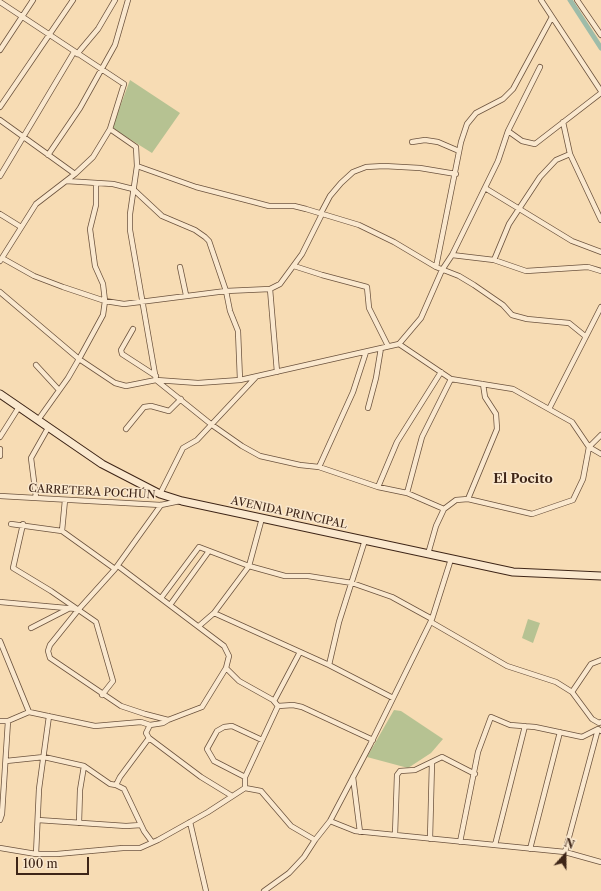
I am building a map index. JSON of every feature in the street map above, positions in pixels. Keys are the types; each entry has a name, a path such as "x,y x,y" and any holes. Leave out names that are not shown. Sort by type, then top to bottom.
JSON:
{"main road":[{"name":"AVENIDA PRINCIPAL","path":"0,394 102,464 160,494 182,501 513,572 601,576"}],"street":[{"path":"0,50 33,0"},
{"path":"0,107 73,0"},
{"path":"0,176 24,138 49,92 76,53 98,30 115,0"},
{"path":"48,155 80,108 115,45 128,0"},
{"path":"508,131 528,143 535,144 601,92 541,0"},
{"path":"577,0 601,34"},
{"path":"0,2 124,84 110,129 93,157 75,174 36,204 1,259 34,276 105,301 124,304 186,295 270,289 280,284 294,266 306,247 330,196 353,172 366,167 384,166 420,168 456,174"},
{"path":"436,267 456,174 459,151 467,124 476,113 503,99 513,89 552,17"},
{"path":"0,292 79,358 119,385 156,378 198,383 240,380 400,344 421,318 442,270 452,255 498,161 508,131 540,67"},
{"path":"0,120 75,174"},
{"path":"563,122 570,154 601,220"},
{"path":"110,129 135,145 137,166 133,189 130,230 144,302 156,378"},
{"path":"412,142 425,140 438,142 459,151"},
{"path":"494,260 509,224 540,177 556,160 570,154"},
{"path":"137,166 196,187 269,206 294,206 359,225 394,242 436,267 459,276 503,305 512,315 527,319 569,323 585,336"},
{"path":"66,181 113,184 133,189 162,216 195,230 206,237 226,291 230,311 238,331 240,380"},
{"path":"38,420 60,390 103,315 105,301 103,284 95,266 90,229 96,205 96,184"},
{"path":"485,188 572,241 601,252"},
{"path":"0,214 21,227"},
{"path":"452,255 494,260 526,271 588,267 601,271"},
{"path":"294,266 322,275 367,286 369,308 388,346"},
{"path":"180,267 186,295"},
{"path":"270,289 277,372"},
{"path":"548,409 601,307"},
{"path":"132,330 121,350 122,354 156,378 212,425 260,456 300,465 319,467 378,488 407,493 444,508"},
{"path":"400,344 451,379 513,389 572,422 589,447 601,454"},
{"path":"368,408 376,378 381,348"},
{"path":"319,467 353,392 366,352"},
{"path":"36,365 60,390"},
{"path":"378,488 397,442 441,372"},
{"path":"160,494 183,448 196,441 256,377"},
{"path":"407,493 422,437 451,379"},
{"path":"468,499 498,429 496,414 486,397 483,384"},
{"path":"126,429 144,407 151,406 169,411 181,399"},
{"path":"0,437 19,407"},
{"path":"36,498 31,458 48,428"},
{"path":"428,554 436,526 444,508 456,500 468,499 532,514 565,504 573,500 583,479 589,447 601,435"},
{"path":"0,449 0,456"},
{"name":"CARRETERA POCHÚN","path":"0,496 161,505 182,501"},
{"path":"62,531 65,500"},
{"path":"161,505 116,567 79,609 50,645 48,651 50,658 102,695 121,706 168,720"},
{"path":"199,626 214,613 249,566 262,518"},
{"path":"0,722 8,721 29,712 95,726 142,722 150,725 163,723 202,707 226,668 229,656 224,646 199,626 161,598 62,531 23,524 11,524"},
{"path":"23,524 13,568 79,609 96,622 113,681 102,695"},
{"path":"329,665 339,622 365,540"},
{"path":"161,598 200,547 249,566 285,576 308,576 352,583 392,597 507,666 556,682 572,692 592,719 600,723 565,852"},
{"path":"170,605 209,551"},
{"path":"264,891 289,873 304,857 330,821 373,740 431,621 451,558"},
{"path":"0,602 79,609"},
{"path":"31,628 70,608"},
{"path":"214,613 329,665 393,698"},
{"path":"0,641 29,712"},
{"path":"274,701 300,652"},
{"path":"572,692 590,664 601,660"},
{"path":"226,668 239,680 274,701 278,706"},
{"path":"278,706 293,704 302,707 373,740"},
{"path":"245,788 245,777 278,706"},
{"path":"36,854 39,789 49,716"},
{"path":"460,842 475,774 478,752 491,717 510,725 525,726 582,737 599,730"},
{"path":"0,820 2,814 8,721"},
{"path":"150,725 146,733 149,738 201,777 232,796"},
{"path":"245,777 214,761 208,749 218,732 224,727 232,726 262,740"},
{"path":"495,845 525,726"},
{"path":"530,849 560,732"},
{"path":"116,785 120,777 149,738"},
{"path":"6,761 44,757 84,766 110,784 124,789 141,825 152,842"},
{"path":"395,836 397,775 400,772 415,770 442,757 475,774"},
{"path":"430,839 432,762"},
{"path":"79,823 80,790 84,766"},
{"path":"353,777 360,832"},
{"path":"0,848 36,854 57,854 123,848 140,848 158,840 190,822 245,788 260,791 291,826 315,840"},
{"path":"38,820 126,826 141,825"},
{"path":"330,821 360,832 565,852 600,862 601,856"},
{"path":"190,822 206,891"}],"green space":[{"path":"130,80 180,113 152,153 112,128"},
{"path":"528,619 540,623 533,643 522,638"},
{"path":"394,710 401,711 443,739 431,753 408,768 367,757"}],"waterway":[{"path":"570,0 601,48"}],"district":[{"name":"El Pocito","path":"523,479"}]}
